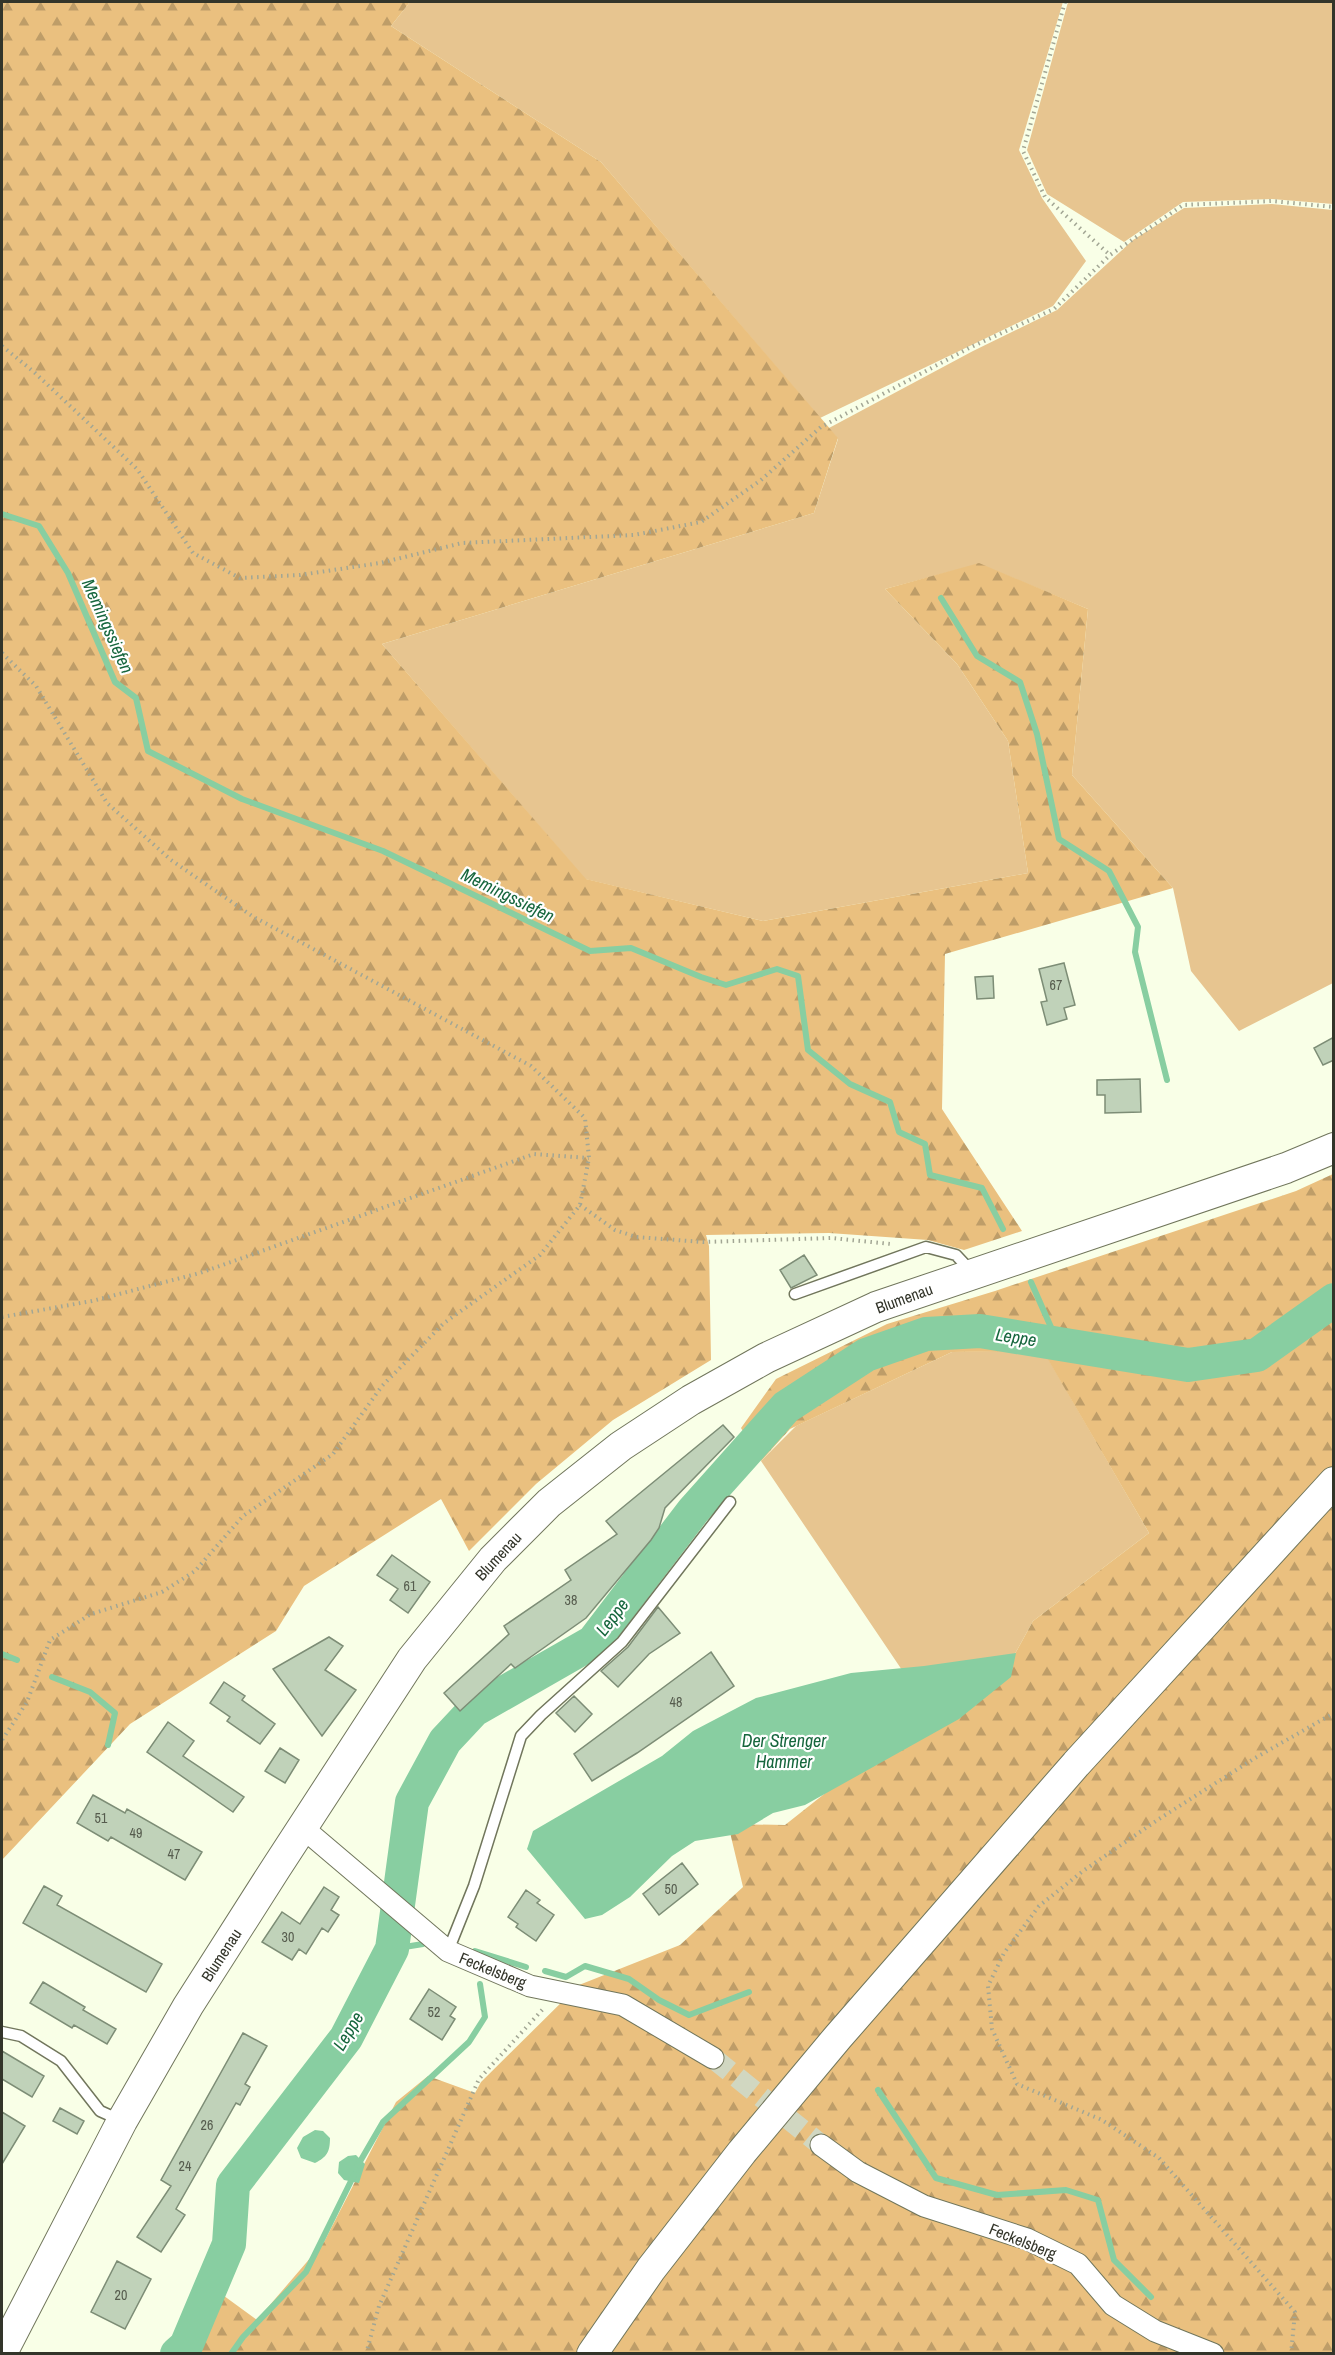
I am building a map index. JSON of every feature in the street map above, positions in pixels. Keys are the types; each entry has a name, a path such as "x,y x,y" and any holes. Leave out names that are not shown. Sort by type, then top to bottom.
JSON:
{"main road":[{"name":"Blumenau","path":"2,2354 122,2121 188,2006 412,1659 493,1558 549,1503 621,1446 691,1400 766,1358 876,1307 1286,1168 1334,1148"},
{"path":"592,2354 651,2269 735,2161 838,2037 1076,1764 1334,1482"}],"street":[{"name":"Feckelsberg","path":"303,1828 448,1951 530,1986 623,2006 714,2058"},
{"name":"Feckelsberg","path":"821,2145 858,2172 924,2206 1027,2239 1078,2265 1113,2305 1155,2331 1213,2354"}],"lane":[{"path":"795,1294 926,1247 956,1256 973,1273"},
{"path":"448,1951 474,1886 521,1736 622,1642 730,1502"},
{"path":"2,2032 21,2036 61,2061 100,2111 122,2121"}],"path":[{"path":"1065,2 1023,151 1045,197 1110,255"},
{"path":"2,346 34,372 137,469 193,553 240,578 300,575 380,563 462,543 634,535 701,522 761,480 822,427 969,348 1054,309 1110,255 1183,205 1272,201 1334,207"},
{"path":"2,653 36,686 107,803 171,860 252,916 531,1066 585,1118 589,1158 580,1205 540,1255 444,1323 382,1386 333,1454 243,1516 195,1571 162,1592 92,1614 50,1640 27,1702 2,1740"},
{"path":"2,1317 92,1301 200,1273 534,1154 589,1158"},
{"path":"580,1205 615,1230 636,1237 703,1242 831,1239 926,1247"},
{"path":"1291,2354 1295,2313 1159,2158 1102,2120 1017,2084 992,2029 988,1986 1004,1953 1039,1906 1083,1871 1255,1758 1334,1713"},
{"path":"366,2354 379,2306 479,2079 558,1991"}],"shaded area":[{"path":"410,2 1063,2 1019,150 1042,198 1086,261 1053,306 820,418 601,162 391,26"},
{"path":"1068,2 1333,2 1333,204 1272,199 1183,202 1124,242 1047,194 1027,150"},
{"path":"1272,204 1333,210 1333,983 1239,1031 1191,971 1173,888 1072,775 1088,609 979,564 885,589 957,664 1008,741 1028,873 763,921 585,879 382,644 814,513 838,439 829,428 973,351 1057,310 1133,240 1184,208"},
{"path":"1043,1350 1149,1533 1033,1621 999,1683 904,1673 761,1461 796,1426 952,1352"}],"green space":[{"path":"2,2 410,2 391,26 601,162 838,438 814,513 382,644 586,879 763,921 1028,873 1008,741 957,664 885,589 979,563 1088,609 1072,775 1173,888 945,954 942,1109 1022,1231 964,1250 928,1240 829,1233 706,1235 709,1246 711,1360 613,1420 536,1484 469,1551 441,1499 304,1586 276,1631 130,1724 2,1860"},
{"path":"1333,1174 1333,2353 166,2354 174,2348 220,2293 257,2320 324,2242 396,2102 428,2076 475,2093 481,2082 579,1985 680,1945 743,1887 728,1824 785,1825 895,1738 999,1683 1033,1621 1149,1533 1043,1351 952,1352 790,1429 761,1461 741,1428 776,1379 887,1324 995,1291 1296,1191"}],"water":[{"name":"Der Strenger Hammer","path":"1016,1653 1011,1677 959,1719 805,1805 773,1813 738,1834 695,1841 672,1856 630,1897 602,1915 585,1919 527,1849 533,1831 662,1756 693,1731 756,1698 851,1673 924,1666"},
{"path":"315,2130 323,2131 330,2138 327,2154 315,2163 301,2158 297,2148 303,2137"},
{"path":"356,2155 365,2164 359,2183 344,2180 338,2173 339,2162 348,2156"}],"building":[{"path":"1064,963 1075,1005 1064,1008 1067,1019 1047,1025 1041,1002 1047,1001 1039,969"},
{"path":"993,976 994,998 977,999 975,977"},
{"path":"1334,1037 1334,1060 1323,1065 1314,1048"},
{"path":"1140,1079 1141,1112 1105,1113 1105,1095 1097,1095 1097,1080"},
{"path":"804,1255 817,1275 791,1288 780,1270"},
{"path":"723,1425 734,1437 665,1508 659,1528 651,1540 586,1618 515,1668 511,1664 460,1711 444,1693 509,1634 504,1626 571,1580 565,1570 617,1534 606,1521"},
{"path":"392,1555 430,1582 408,1613 390,1600 398,1589 377,1575"},
{"path":"658,1607 680,1633 649,1654 618,1687 601,1671 628,1647"},
{"path":"329,1637 343,1646 325,1670 356,1690 322,1736 273,1669"},
{"path":"711,1652 734,1686 592,1781 574,1754"},
{"path":"224,1682 245,1696 242,1700 275,1724 260,1744 227,1721 230,1717 210,1703"},
{"path":"574,1696 592,1714 575,1732 556,1713"},
{"path":"168,1722 194,1741 183,1756 244,1797 233,1812 147,1752"},
{"path":"280,1748 299,1760 285,1783 265,1771"},
{"path":"93,1795 125,1813 127,1809 202,1852 185,1880 111,1837 108,1841 77,1823"},
{"path":"682,1863 698,1884 659,1915 643,1894"},
{"path":"44,1886 62,1896 57,1905 162,1964 146,1992 23,1923"},
{"path":"324,1887 339,1897 331,1910 339,1915 328,1932 322,1928 306,1954 299,1949 292,1960 262,1942 282,1912 300,1924"},
{"path":"526,1890 540,1900 537,1903 554,1915 536,1941 516,1927 518,1924 508,1917"},
{"path":"43,1982 85,2007 83,2010 116,2029 107,2044 74,2025 72,2028 30,2003"},
{"path":"429,1989 456,2007 450,2016 455,2019 442,2040 410,2019"},
{"path":"243,2033 267,2046 245,2084 250,2087 240,2105 236,2103 176,2209 185,2215 161,2252 137,2237 171,2186 161,2180"},
{"path":"2,2051 44,2076 32,2097 2,2079"},
{"path":"60,2108 84,2121 77,2134 53,2121"},
{"path":"2,2112 25,2126 2,2164"},
{"path":"117,2261 151,2279 125,2329 91,2312"}],"waterway":[{"name":"Memingssiefen","path":"2,514 39,526 68,573 115,682 136,698 148,751 242,799 383,851 590,951 631,948 726,985 777,969 798,976 808,1050 850,1084 890,1102 899,1132 925,1144 930,1175 982,1188 1003,1229"},
{"path":"941,598 977,656 1020,682 1037,734 1059,839 1109,871 1138,927 1135,952 1167,1080"},
{"name":"Memingssiefen","path":"1031,1282 1058,1343"},
{"name":"Leppe","path":"177,2354 186,2346 229,2244 233,2185 346,2038 392,1949 412,1802 445,1741 474,1710 593,1642 693,1511 786,1407 866,1355 926,1334 980,1331 1188,1365 1257,1355 1334,1300"},
{"path":"2,1654 17,1660"},
{"path":"52,1677 90,1692 115,1713 108,1745"},
{"path":"392,1949 423,1944"},
{"path":"475,1951 526,1967"},
{"path":"545,1971 566,1977 585,1966 629,1979 659,2000 689,2015 749,1992"},
{"path":"358,2165 383,2122 469,2042 485,2017 480,1984"},
{"path":"878,2090 936,2178 997,2195 1066,2190 1098,2200 1114,2260 1151,2297"},
{"path":"231,2354 243,2337 306,2272 354,2175"}],"tunnel":[{"path":"713,2058 821,2145"}]}
